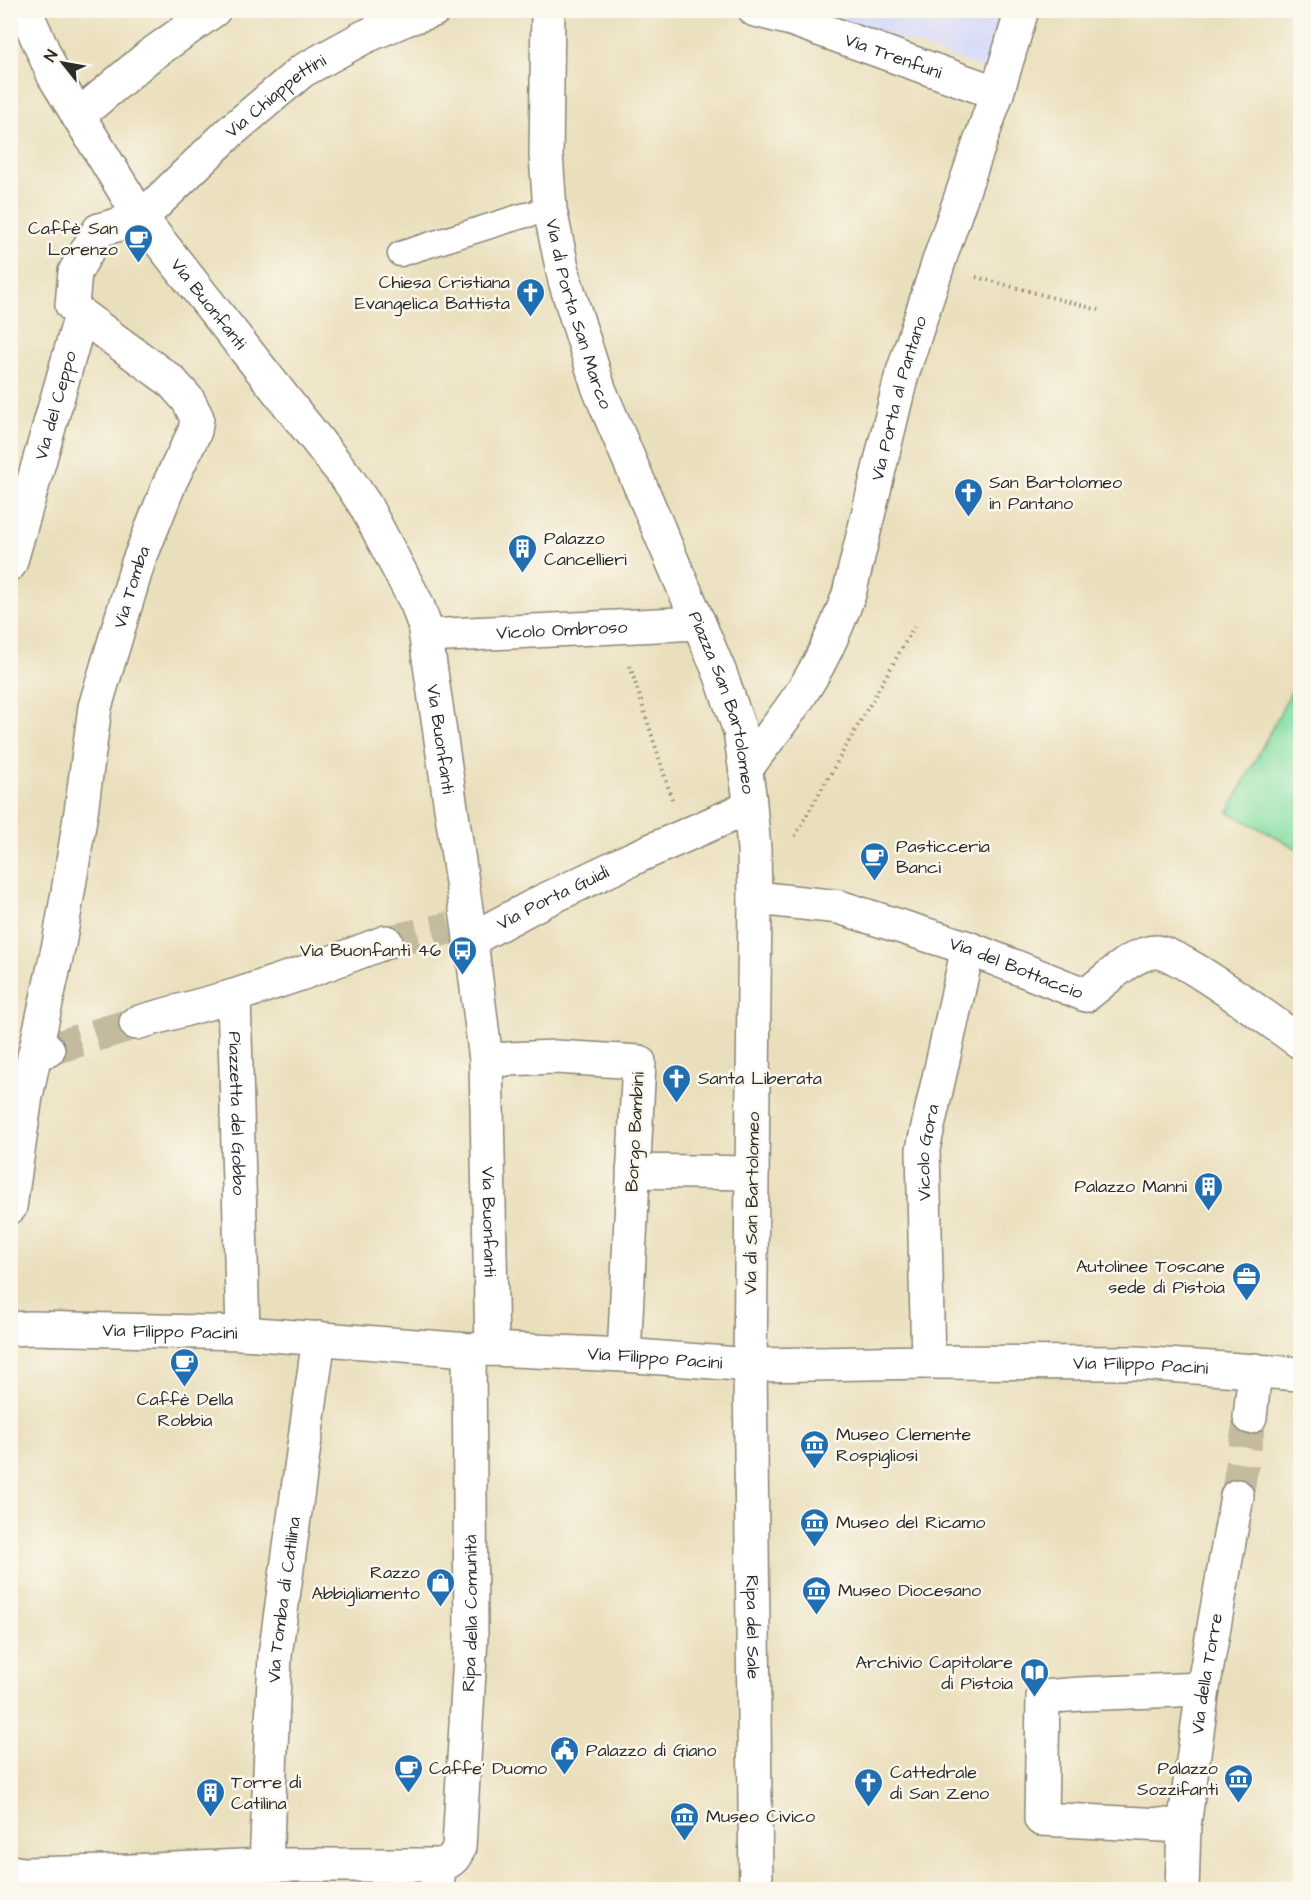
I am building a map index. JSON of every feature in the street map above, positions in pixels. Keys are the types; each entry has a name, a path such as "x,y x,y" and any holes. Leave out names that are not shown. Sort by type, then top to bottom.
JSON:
{"street":[{"name":"Via Buonfanti","path":"25,10 54,76 141,218 365,505 417,604 424,624 463,931 486,1060 481,1350"},
{"path":"78,116 148,57 214,10"},
{"name":"Via Chiappettini","path":"141,218 230,132 302,71 364,37 434,10"},
{"name":"Via di Porta San Marco","path":"548,10 546,118 550,210 565,281 599,389 694,612"},
{"name":"Via Trenfuni","path":"755,10 791,19 997,93"},
{"name":"Via Porta al Pantano","path":"746,769 799,696 822,658 845,604 901,378 997,93 1022,10"},
{"path":"81,315 72,305 75,272 99,230 141,218"},
{"name":"Via del Ceppo","path":"10,564 81,315"},
{"name":"Via Tomba","path":"16,1125 41,1051 81,812 94,706 138,563 171,480 195,431 197,417 188,400 171,381 81,315"},
{"name":"Vicolo Ombroso","path":"426,636 621,627 694,612"},
{"name":"Piazza San Bartolomeo","path":"694,612 730,700 740,731 754,849 755,898"},
{"name":"Piazza San Bartolomeo","path":"636,857 750,807"},
{"name":"Via Porta Guidi","path":"463,931 539,903 636,857"},
{"name":"Via del Bottaccio","path":"755,898 839,907 968,948 1086,995 1135,958 1157,952 1184,962 1300,1042"},
{"name":"Via di San Bartolomeo","path":"750,1365 755,898"},
{"path":"136,1023 234,996 387,942"},
{"name":"Vicolo Gora","path":"928,1362 923,1149 968,948"},
{"name":"Piazzetta del Gobbo","path":"234,996 243,1332"},
{"name":"Borgo Bambini","path":"486,1060 555,1057 639,1062 624,1355"},
{"path":"10,1207 16,1125"},
{"path":"633,1171 752,1173"},
{"name":"Via Filippo Pacini","path":"10,1329 243,1332 481,1350 624,1355 750,1365 928,1362 1136,1363 1300,1374"},
{"name":"Via Tomba di Catilina","path":"266,1864 275,1655 319,1338"},
{"name":"Ripa della Comunità","path":"438,1877 455,1857 459,1847 471,1637 481,1350"},
{"name":"Ripa del Sale","path":"750,1365 756,1890"},
{"path":"1250,1417 1255,1370"},
{"name":"Via della Torre","path":"1191,1888 1184,1826 1203,1689 1237,1496"},
{"path":"1184,1826 1041,1819 1043,1697 1203,1689"},
{"path":"19,1879 266,1864 438,1877"}],"lane":[{"path":"399,254 522,216 550,210"}],"path":[{"path":"937,267 1099,310"},
{"path":"621,627 624,644 678,820 685,836"},
{"path":"792,842 914,627"}],"shaded area":[{"path":"812,11 1009,11 990,71 898,38"}],"green space":[{"path":"1300,675 1300,850 1228,812"}],"tunnel":[{"path":"386,942 450,928"},
{"path":"48,1050 136,1023"},
{"path":"1237,1496 1250,1417"}],"place":[{"name":"Caffè San Lorenzo","path":"139,264"},
{"name":"Chiesa Cristiana Evangelica Battista","path":"531,318"},
{"name":"San Bartolomeo in Pantano","path":"968,518"},
{"name":"Palazzo Cancellieri","path":"523,574"},
{"name":"Pasticceria Banci","path":"875,882"},
{"name":"Via Buonfanti 46","path":"462,976"},
{"name":"Santa Liberata","path":"677,1104"},
{"name":"Palazzo Manni","path":"1208,1212"},
{"name":"Autolinee Toscane sede di Pistoia","path":"1246,1302"},
{"name":"Caffè Della Robbia","path":"185,1388"},
{"name":"Museo Clemente Rospigliosi","path":"815,1470"},
{"name":"Museo del Ricamo","path":"815,1548"},
{"name":"Razzo Abbigliamento","path":"441,1608"},
{"name":"Museo Diocesano","path":"817,1616"},
{"name":"Archivio Capitolare di Pistoia","path":"1034,1698"},
{"name":"Palazzo di Giano","path":"565,1776"},
{"name":"Caffe' Duomo","path":"408,1794"},
{"name":"Palazzo Sozzifanti","path":"1239,1804"},
{"name":"Cattedrale di San Zeno","path":"869,1808"},
{"name":"Torre di Catilina","path":"210,1818"},
{"name":"Museo Civico","path":"685,1842"}]}
